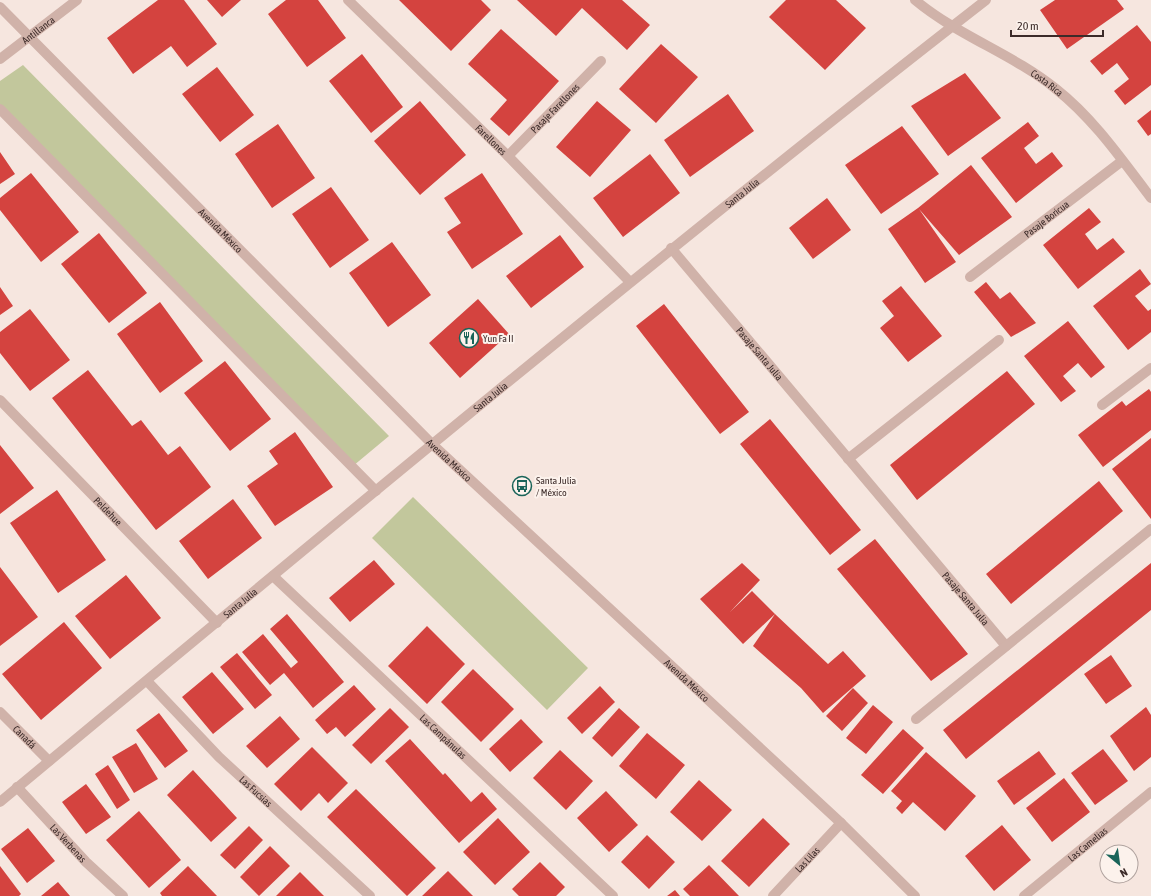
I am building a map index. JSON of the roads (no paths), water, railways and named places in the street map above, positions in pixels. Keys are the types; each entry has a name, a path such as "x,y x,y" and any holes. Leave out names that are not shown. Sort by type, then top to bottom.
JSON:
{"street":[{"name":"Antillanca","path":"0,60 77,0"},
{"name":"Farellones","path":"348,0 508,156 630,282"},
{"name":"Costa Rica","path":"915,0 953,26 1037,75 1056,89 1088,119 1151,198"},
{"name":"Santa Julia","path":"0,802 671,248 986,0"},
{"name":"Avenida México","path":"0,7 433,445 841,823 916,896"},
{"name":"Pasaje Farellones","path":"508,156 601,61"},
{"path":"0,109 376,491"},
{"name":"Pasaje Boricua","path":"970,277 1122,161"},
{"name":"Pasaje Santa Julia","path":"671,248 1006,646"},
{"path":"848,459 999,340"},
{"path":"1102,405 1151,368"},
{"name":"Peldehue","path":"0,400 217,623"},
{"path":"916,719 1151,529"},
{"name":"Las Campánulas","path":"274,576 613,896"},
{"name":"Las Fucsias","path":"147,681 219,758 370,896"},
{"name":"Canadá","path":"0,712 49,762"},
{"name":"Las Verbenas","path":"17,787 86,862 123,896"},
{"name":"Las Camelias","path":"1024,896 1151,792"},
{"name":"Las Lilas","path":"772,896 841,823"}],"place":[{"name":"Yun Fa II","path":"469,338"},
{"name":"Santa Julia / México","path":"522,486"}]}
